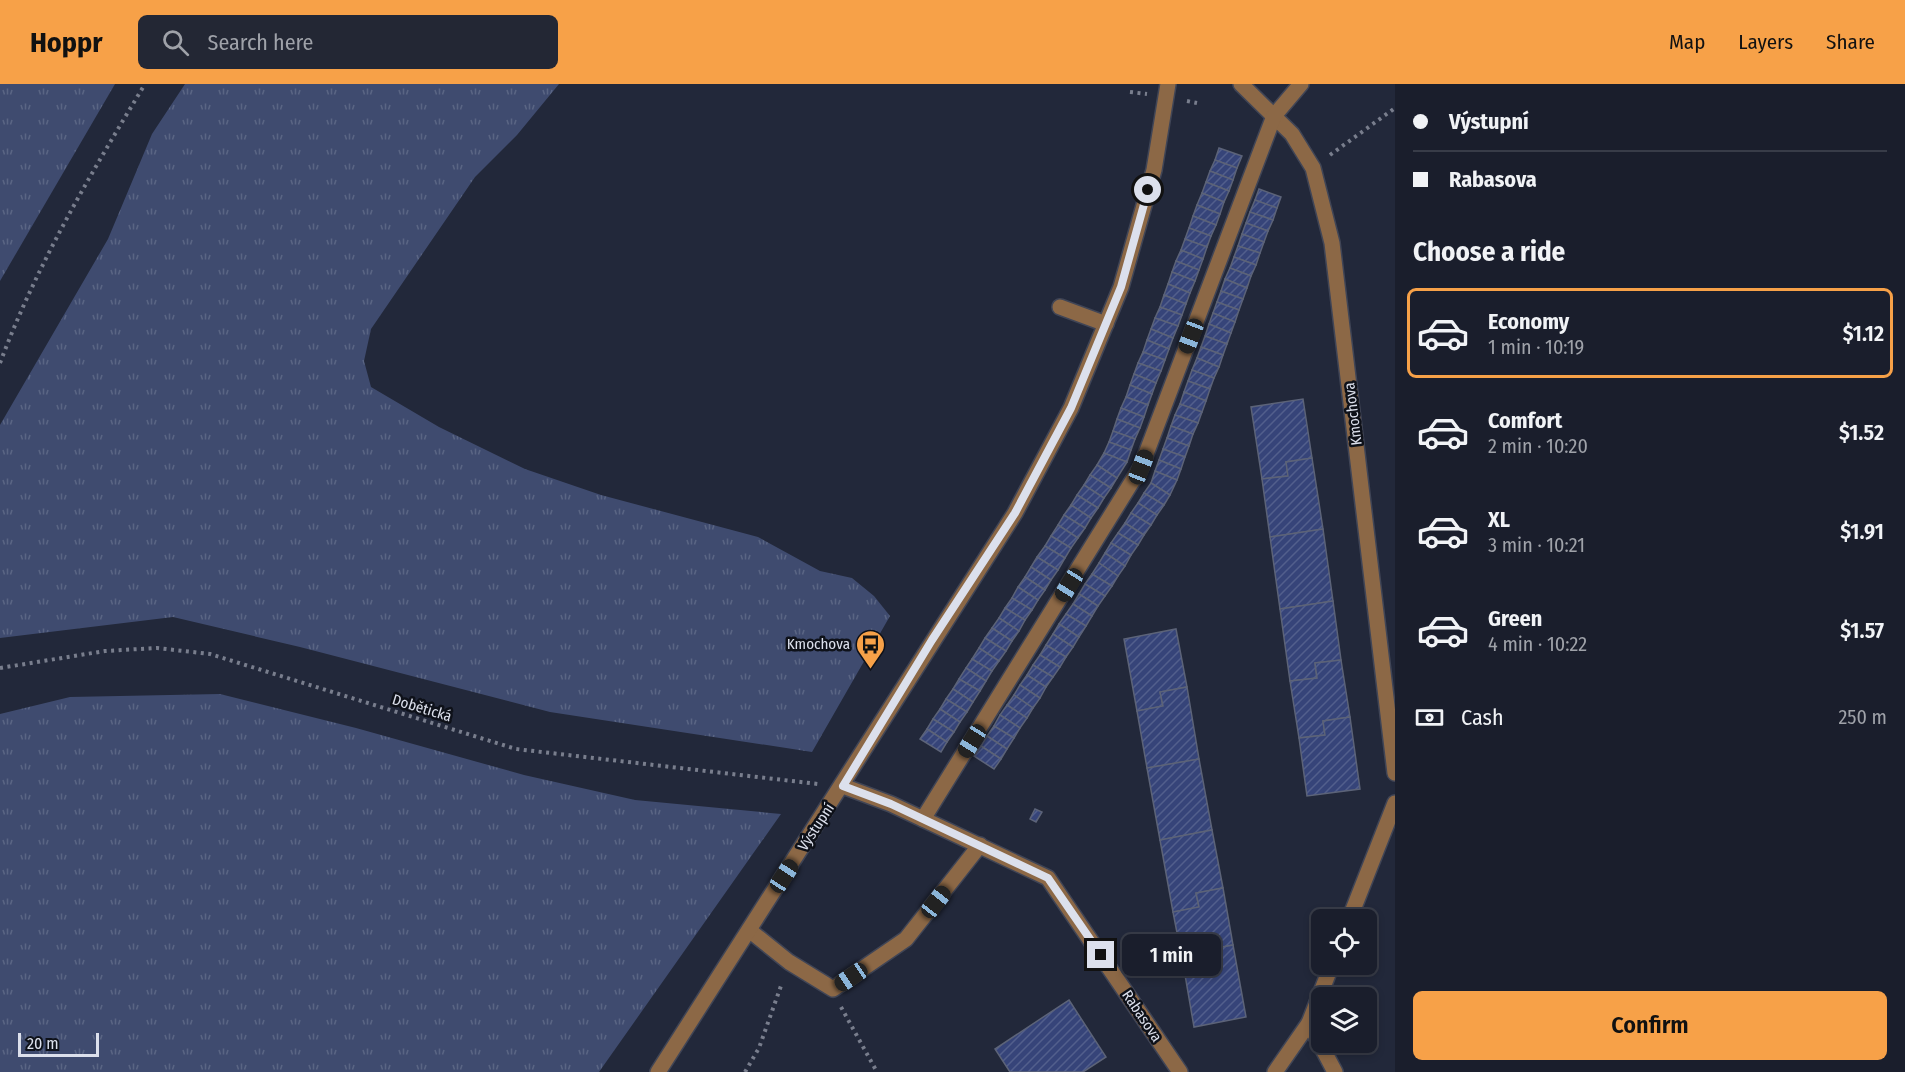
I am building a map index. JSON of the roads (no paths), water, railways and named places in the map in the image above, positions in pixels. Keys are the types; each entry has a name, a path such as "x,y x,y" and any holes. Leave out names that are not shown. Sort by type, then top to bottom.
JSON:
{"street":[{"name":"Výstupní","path":"658,1072 843,786 932,640 1015,513 1071,408 1121,287 1154,170 1168,84"},
{"name":"Kmochova","path":"1241,84 1292,134 1313,168 1332,243 1395,773"},
{"path":"923,819 1141,467 1274,116 1300,84"},
{"path":"1060,307 1106,324"},
{"name":"Rabasova","path":"843,786 923,819 1048,878 1180,1072"},
{"path":"1353,909 1395,803"},
{"path":"749,930 789,962 833,989 906,939 980,845"},
{"path":"1275,1072 1309,1023 1328,975"},
{"path":"1309,1023 1335,1072"}],"place":[{"name":"Kmochova","path":"871,670"}]}
